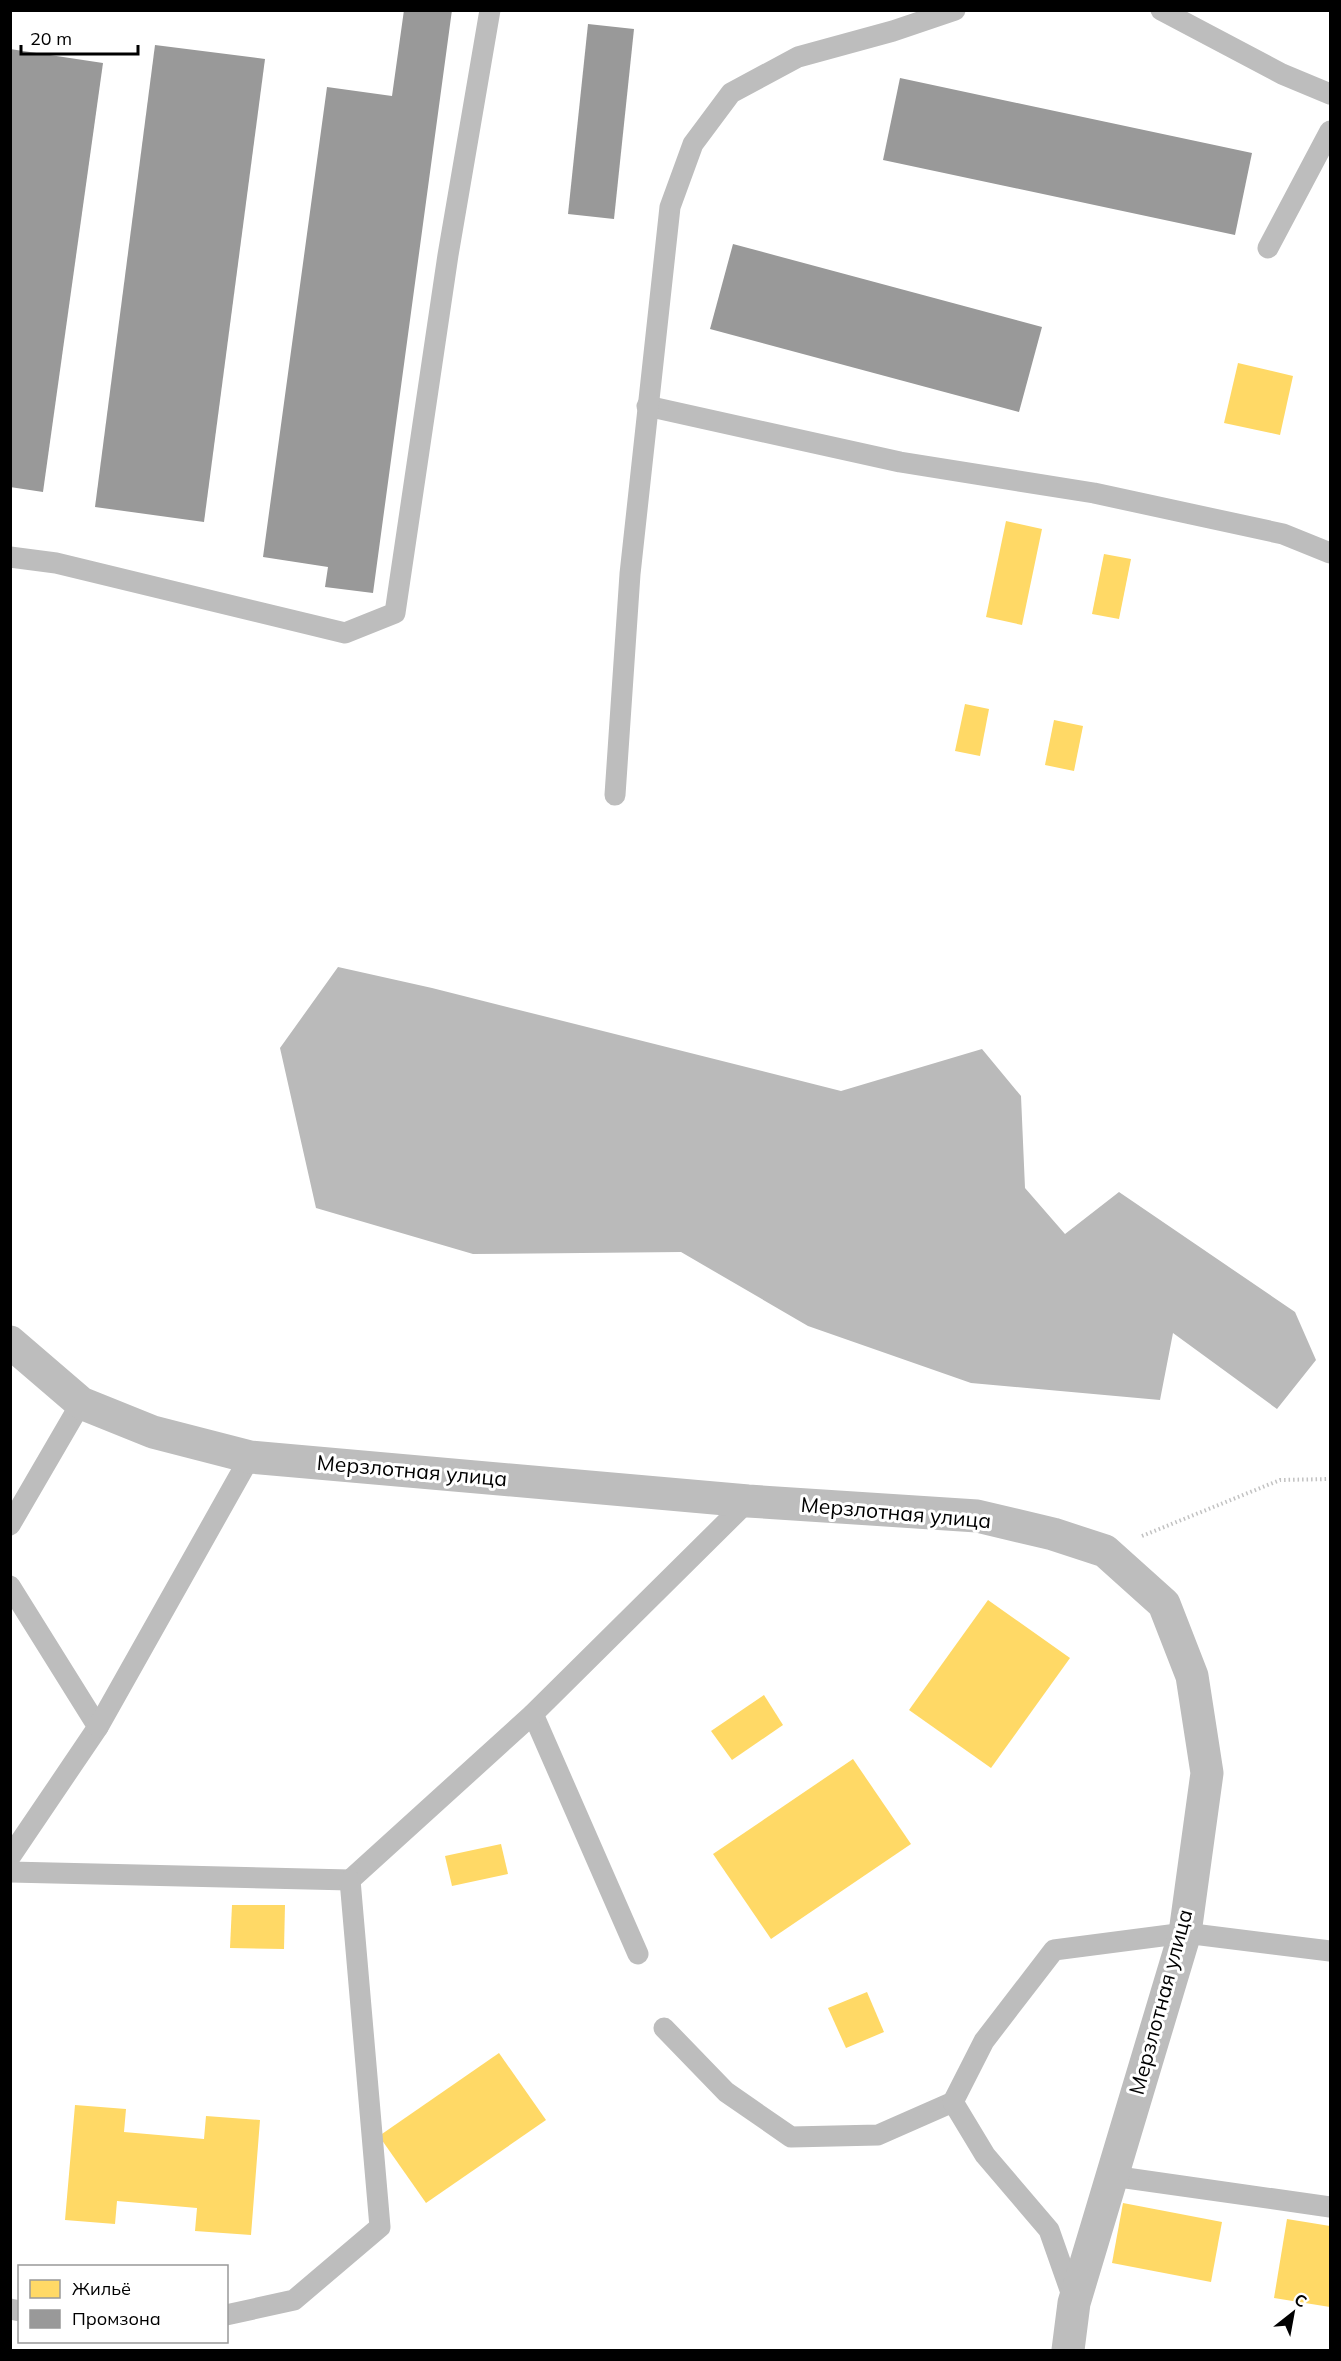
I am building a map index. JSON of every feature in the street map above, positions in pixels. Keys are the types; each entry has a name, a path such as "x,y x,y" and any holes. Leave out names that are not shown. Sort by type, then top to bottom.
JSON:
{"street":[{"name":"Мерзлотная улица","path":"10,1342 81,1403 153,1432 250,1457 748,1501 977,1516 1053,1534 1105,1551 1164,1604 1192,1676 1207,1773 1185,1933 1074,2303 1068,2350"}],"lane":[{"path":"10,557 57,563 345,633 395,614 448,255 490,10"},
{"path":"615,795 630,574 670,207 693,144 731,93 798,57 893,31 955,10"},
{"path":"1161,10 1282,74 1330,94"},
{"path":"1268,248 1330,131"},
{"path":"647,406 900,462 1094,493 1283,534 1330,553"},
{"path":"10,1525 81,1403"},
{"path":"10,1857 98,1727 250,1457"},
{"path":"10,1872 350,1880 533,1714 748,1501"},
{"path":"10,1586 98,1727"},
{"path":"533,1714 638,1954"},
{"path":"228,2315 294,2300 380,2226 350,1880"},
{"path":"664,2028 726,2092 791,2137 878,2134 952,2102 984,2041 1054,1950 1185,1933 1330,1951"},
{"path":"952,2102 985,2155 1049,2230 1074,2303"},
{"path":"1112,2176 1330,2207"}],"path":[{"path":"1105,1551 1280,1480 1330,1479"}],"shaded area":[{"path":"338,967 432,988 841,1091 982,1049 1021,1096 1025,1188 1065,1234 1119,1192 1295,1312 1316,1360 1277,1409 1173,1333 1160,1400 971,1383 808,1326 681,1252 473,1254 316,1208 280,1048"}],"building: Жильё":[{"path":"1238,363 1293,376 1280,435 1224,423"},
{"path":"1006,521 1042,529 1022,625 986,617"},
{"path":"1104,554 1131,559 1119,619 1092,614"},
{"path":"965,704 989,709 980,756 955,751"},
{"path":"1054,720 1083,726 1074,771 1045,765"},
{"path":"988,1600 1070,1658 991,1768 909,1710"},
{"path":"764,1695 783,1725 732,1760 711,1731"},
{"path":"853,1759 911,1844 771,1939 713,1854"},
{"path":"501,1844 508,1874 452,1886 445,1856"},
{"path":"232,1905 285,1905 284,1949 230,1948"},
{"path":"867,1992 884,2032 846,2048 828,2008"},
{"path":"499,2053 546,2120 426,2203 379,2136"},
{"path":"75,2105 126,2109 124,2132 204,2139 206,2116 260,2120 251,2235 195,2231 197,2208 117,2201 115,2224 65,2220"},
{"path":"1123,2203 1222,2222 1211,2282 1112,2263"},
{"path":"1287,2219 1330,2226 1330,2307 1274,2298"}],"building: Промзона":[{"path":"404,10 452,10 373,593 325,587 328,567 263,557 327,87 392,96"},
{"path":"588,24 634,29 614,219 568,214"},
{"path":"155,45 265,59 204,522 95,507"},
{"path":"10,49 103,63 43,492 10,487"},
{"path":"900,78 1252,153 1235,235 883,160"},
{"path":"733,244 1042,327 1019,412 710,329"}]}
